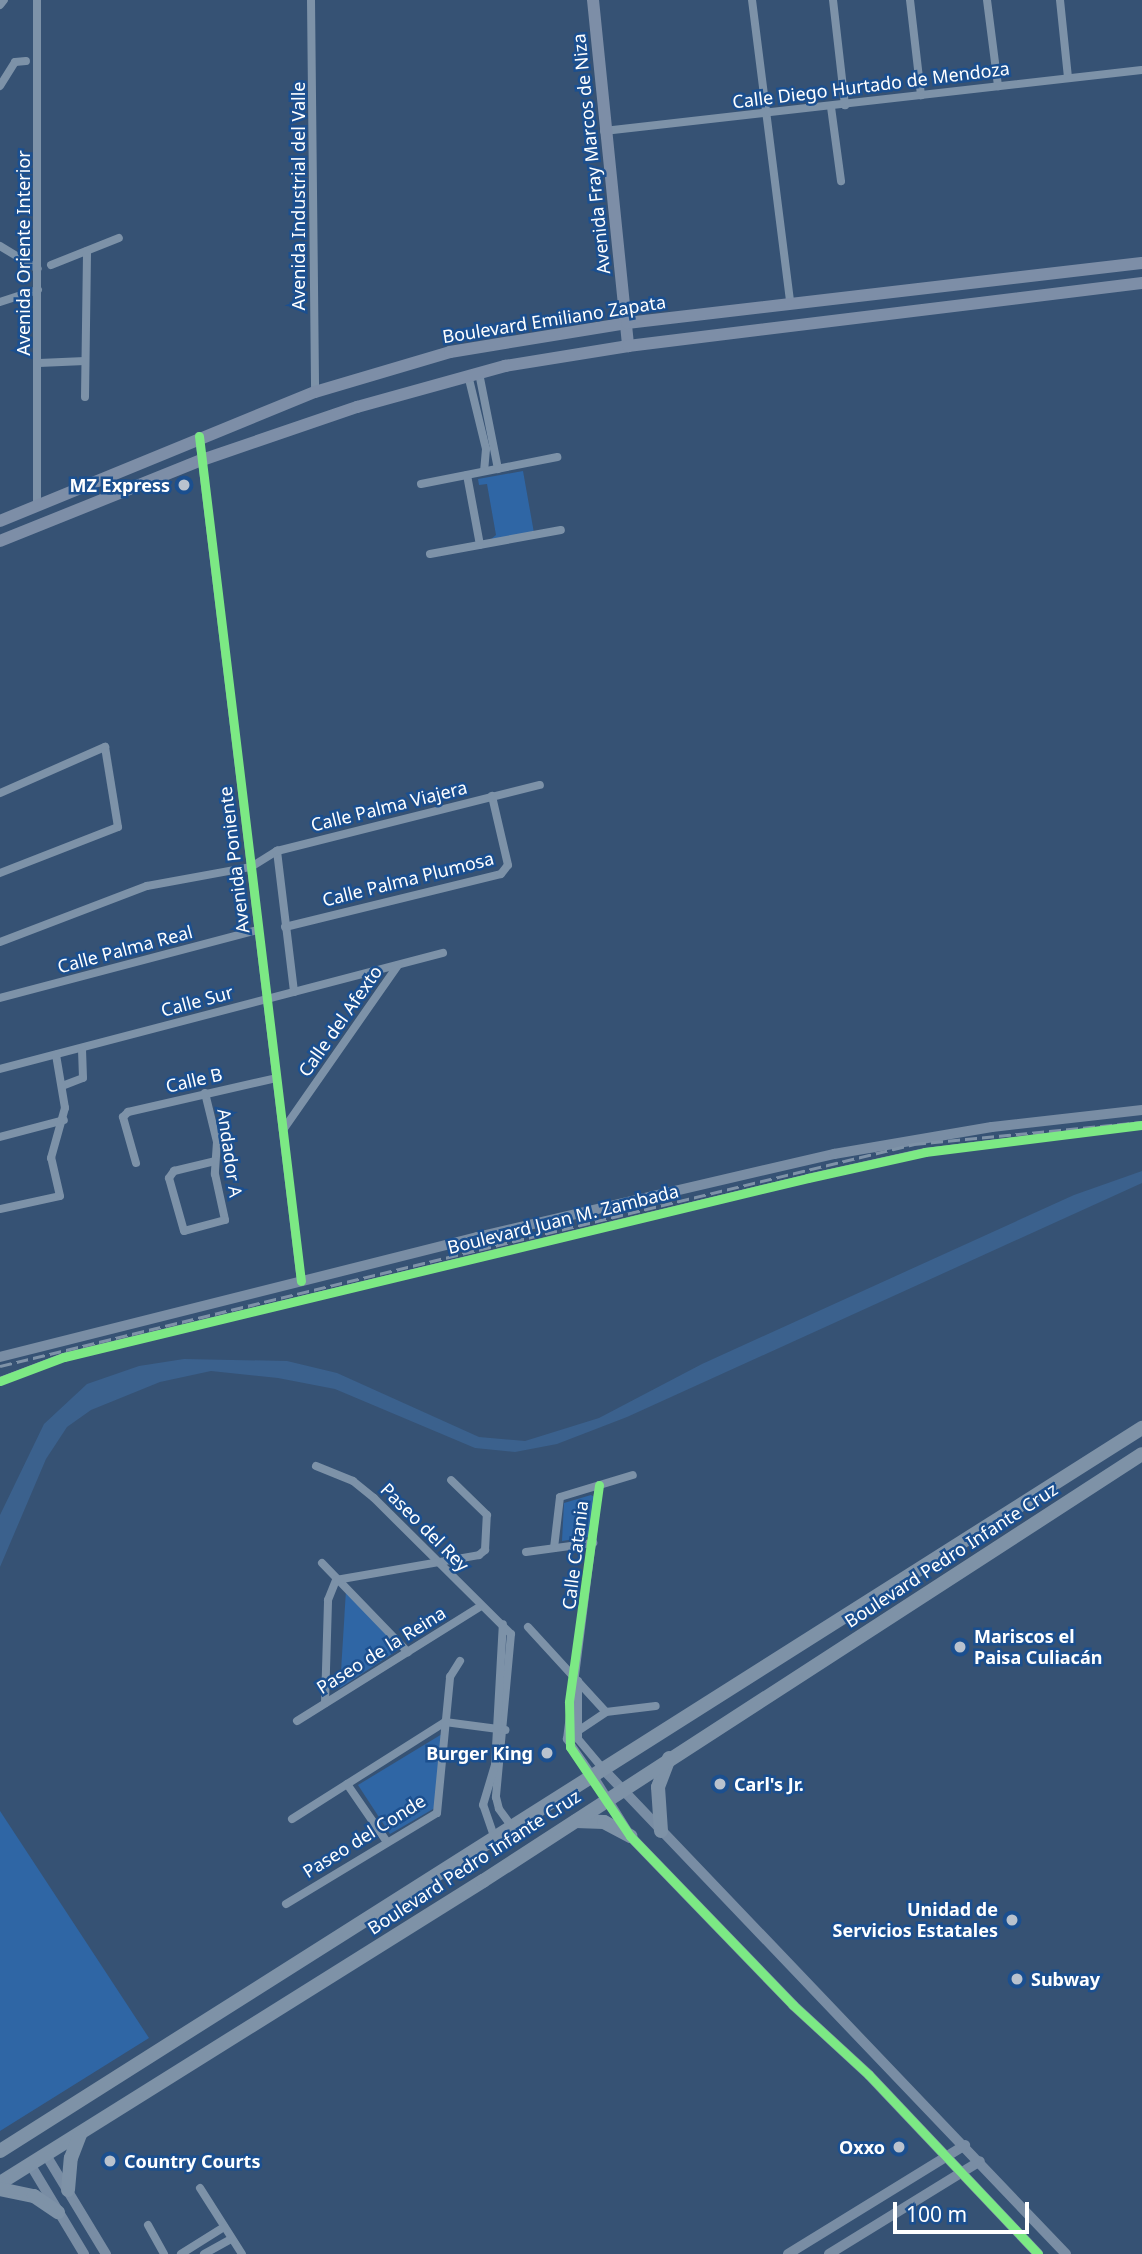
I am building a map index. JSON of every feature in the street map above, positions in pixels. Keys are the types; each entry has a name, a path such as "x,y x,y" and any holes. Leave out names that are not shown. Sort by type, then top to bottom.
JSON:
{"highway":[{"name":"Boulevard Pedro Infante Cruz","path":"0,2151 1142,1427"},
{"name":"Boulevard Pedro Infante Cruz","path":"0,2183 574,1821 1141,1456"},
{"path":"661,1831 658,1787 669,1758"},
{"path":"574,1821 604,1822 631,1836"},
{"path":"68,2190 71,2158 80,2133"},
{"path":"0,2189 34,2196 58,2212"}],"main road":[{"name":"Avenida Fray Marcos de Niza","path":"593,0 604,131 628,345"},
{"name":"Boulevard Emiliano Zapata","path":"0,521 199,436 315,393 450,352 627,323 790,302 1142,263"},
{"path":"0,541 202,460 357,407 474,374 628,345 1142,283"}],"street":[{"path":"0,5 4,0"},
{"name":"Avenida Oriente Interior","path":"37,0 37,505"},
{"name":"Avenida Industrial del Valle","path":"311,0 315,393"},
{"path":"751,0 790,302"},
{"path":"832,0 845,105"},
{"path":"910,0 921,94"},
{"path":"987,0 998,86"},
{"path":"1060,0 1068,77"},
{"path":"0,86 15,62 26,61"},
{"name":"Calle Diego Hurtado de Mendoza","path":"604,131 1142,70"},
{"path":"831,107 841,181"},
{"path":"51,265 118,238"},
{"path":"0,246 38,269"},
{"path":"85,397 87,251"},
{"path":"0,302 38,290"},
{"path":"39,363 85,361"},
{"path":"474,374 498,469"},
{"path":"474,374 486,449 484,471"},
{"name":"Avenida Poniente","path":"199,436 301,1280"},
{"path":"421,484 557,457"},
{"path":"467,475 480,545"},
{"path":"430,554 561,530"},
{"path":"0,793 103,747 117,828 0,873"},
{"name":"Calle Palma Viajera","path":"251,867 277,851 540,785"},
{"name":"Calle Palma Plumosa","path":"285,927 501,874 508,865 492,796"},
{"path":"277,851 294,992"},
{"path":"0,942 147,886 251,867"},
{"name":"Calle Palma Real","path":"0,998 258,930"},
{"name":"Calle Sur","path":"0,1069 443,953"},
{"name":"Calle del Afexto","path":"283,1130 398,965"},
{"path":"62,1086 85,1074 82,1048"},
{"path":"0,1209 60,1196 51,1158 64,1120 62,1086 56,1055"},
{"name":"Calle B","path":"136,1163 124,1120 128,1112 276,1078"},
{"name":"Andador A","path":"205,1093 217,1142 215,1161 225,1218 223,1223 184,1231 169,1178 174,1171 215,1161"},
{"name":"Boulevard Juan M. Zambada","path":"0,1357 301,1280 867,1147 1037,1121 1142,1110"},
{"path":"0,1137 64,1120"},
{"name":"Boulevard Juan M. Zambada","path":"0,1381 64,1357 808,1178 925,1152 1142,1125"},
{"name":"Paseo del Rey","path":"316,1465 362,1488 481,1606 503,1624 497,1803 512,1828"},
{"path":"554,1548 558,1499 634,1475"},
{"path":"336,1580 479,1555 486,1547 487,1515 451,1480"},
{"name":"Calle Catania","path":"576,1678 599,1485"},
{"path":"526,1552 593,1543"},
{"path":"322,1563 408,1652"},
{"path":"325,1703 328,1600 336,1580"},
{"name":"Paseo de la Reina","path":"297,1721 481,1606"},
{"path":"528,1627 606,1712"},
{"name":"Paseo del Conde","path":"286,1904 437,1813 450,1677 460,1661"},
{"path":"576,1678 577,1732 581,1745 597,1772 608,1799 631,1836 1038,2254"},
{"path":"576,1678 567,1738 597,1772 621,1790 965,2145 1066,2254"},
{"path":"567,1738 606,1712 656,1706"},
{"path":"292,1819 445,1722 501,1729"},
{"name":"Paseo del Rey","path":"495,1839 483,1805 495,1765 501,1729"},
{"path":"348,1784 387,1842"},
{"path":"788,2254 965,2145"},
{"path":"46,2155 107,2254"},
{"path":"829,2254 980,2161"},
{"path":"30,2164 84,2254"},
{"path":"200,2188 242,2254"},
{"path":"148,2225 164,2254"},
{"path":"181,2254 224,2227"},
{"path":"204,2254 231,2239"}],"shaded area":[{"path":"523,471 534,533 490,540 496,535 487,484 479,485 478,479"},
{"path":"1142,1171 1142,1183 627,1417 557,1444 515,1452 475,1448 335,1389 278,1378 211,1371 160,1382 91,1410 67,1427 46,1459 0,1567 0,1515 44,1424 87,1384 139,1366 184,1359 287,1361 337,1373 479,1437 525,1441 599,1418 702,1364 1074,1195"},
{"path":"591,1495 596,1498 594,1536 562,1541 564,1503"},
{"path":"346,1590 401,1648 340,1688"},
{"path":"447,1731 440,1805 390,1834 358,1785"},
{"path":"0,1811 149,2038 0,2131"}],"railway":[{"path":"0,1366 914,1144 1142,1122"}],"cycle path":[{"path":"199,436 301,1281"},
{"path":"0,1381 64,1357 808,1178 925,1152 1142,1125"},
{"path":"599,1485 569,1702 570,1747 630,1836 793,2005 869,2075 1038,2254"}],"place":[{"name":"MZ Express","path":"184,485"},
{"name":"Mariscos el Paisa Culiacán","path":"960,1647"},
{"name":"Burger King","path":"547,1753"},
{"name":"Carl's Jr.","path":"720,1784"},
{"name":"Unidad de Servicios Estatales","path":"1012,1920"},
{"name":"Subway","path":"1017,1979"},
{"name":"Oxxo","path":"899,2147"},
{"name":"Country Courts","path":"110,2161"}]}
